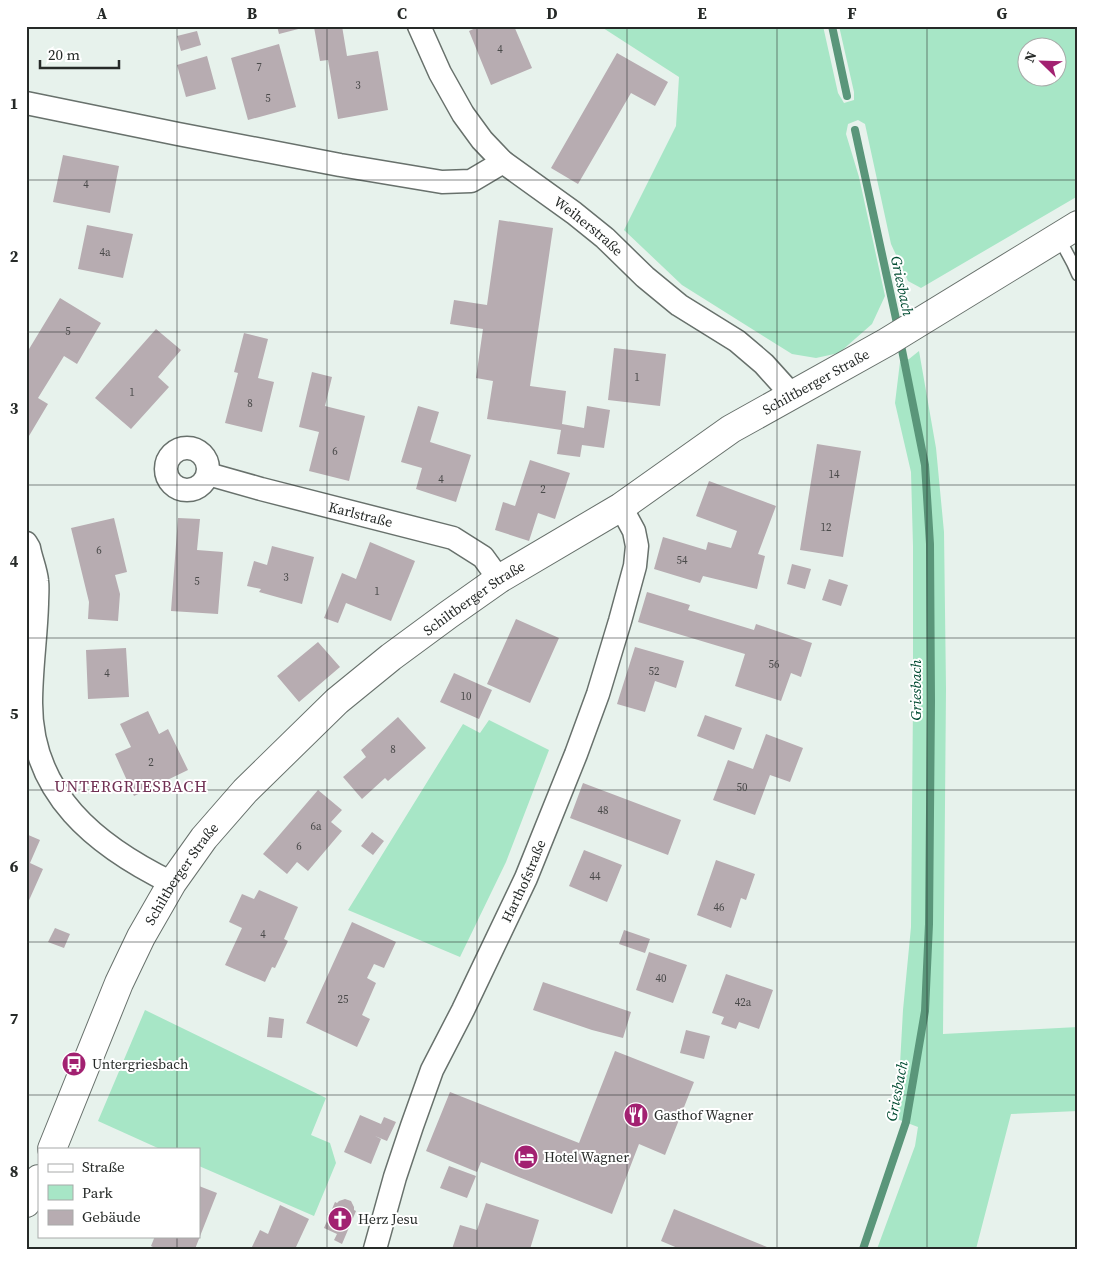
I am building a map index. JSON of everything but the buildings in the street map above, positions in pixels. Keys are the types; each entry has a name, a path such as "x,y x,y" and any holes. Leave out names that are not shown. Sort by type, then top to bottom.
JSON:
{"main road":[{"name":"Schiltberger Straße","path":"52,1148 119,983 141,937 172,883 204,838 245,791 337,701 391,657 500,579 621,506 731,429 887,342 1068,231"},
{"path":"26,1203 38,1181"}],"street":[{"name":"Weiherstraße","path":"419,26 440,73 463,114 482,140 503,162 574,213 605,238 645,277 679,305 737,341 764,364 792,395"},
{"path":"26,103 340,165 442,182 471,181 503,162"},
{"name":"Karlstraße","path":"208,474 453,538 483,557 500,579"},
{"name":"Harthofstraße","path":"375,1249 395,1177 432,1070 526,878 598,694 635,566 637,546 634,531 621,506"},
{"path":"26,543 37,581 37,620 31,711 33,736 44,771 59,797 80,822 110,847 172,883"}],"lane":[{"path":"1068,231 1073,264 1078,275"}],"green space":[{"path":"600,26 823,26 838,93 844,103 854,100 854,92 839,26 1078,26 1078,196 921,288 908,281 891,244 865,124 858,120 848,124 846,134 859,177 885,296 872,324 839,353 816,358 792,354 682,285 624,230 676,126 679,77"},
{"path":"919,351 936,448 944,532 946,689 943,1034 1078,1027 1078,1111 1011,1114 976,1249 877,1249 915,1146 918,1127 897,1119 903,1010 911,927 913,546 911,472 895,403 900,362 909,359"},
{"path":"489,720 549,750 506,862 460,957 348,910 463,724 480,733"},
{"path":"145,1010 326,1098 311,1135 330,1143 336,1163 314,1216 200,1166 200,1148 158,1148 98,1121"}],"waterway":[{"name":"Griesbach","path":"832,26 847,96"},
{"name":"Griesbach","path":"855,130 898,328"},
{"name":"Griesbach","path":"863,1249 906,1122 925,1011 929,924 930,544 925,465 900,340"}],"place":[{"name":"Untergriesbach","path":"74,1064"},
{"name":"Gasthof Wagner","path":"636,1115"},
{"name":"Hotel Wagner","path":"526,1157"},
{"name":"Herz Jesu","path":"340,1219"}],"district":[{"name":"UNTERGRIESBACH","path":"131,786"}]}
